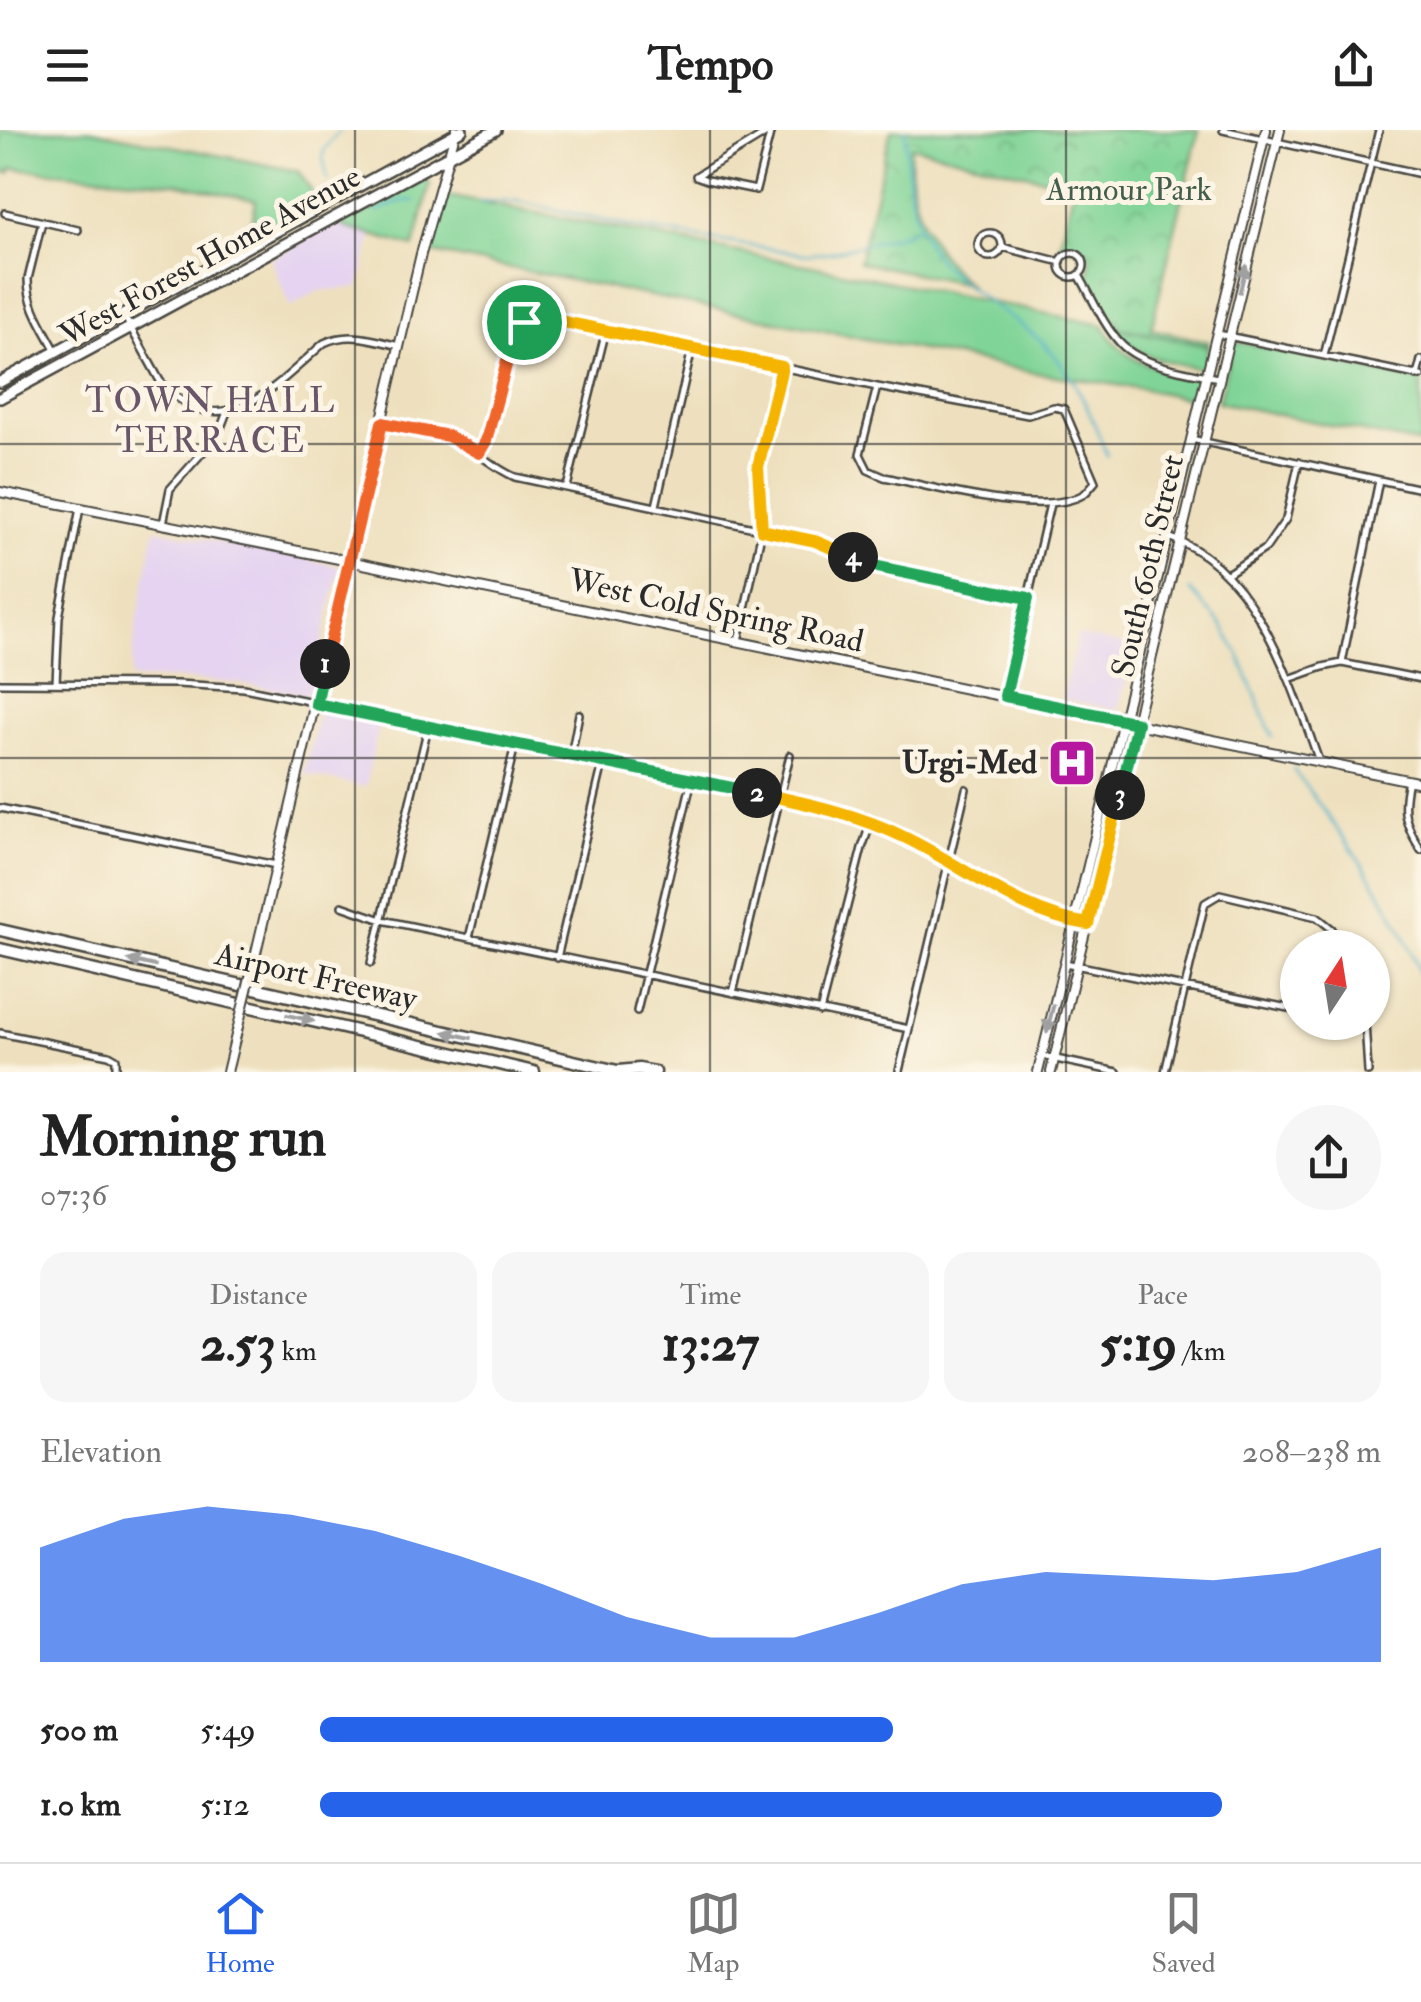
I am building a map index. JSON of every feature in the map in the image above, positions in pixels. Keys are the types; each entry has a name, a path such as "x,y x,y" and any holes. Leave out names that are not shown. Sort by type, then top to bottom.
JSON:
{"highway":[{"name":"Airport Freeway","path":"0,930 620,1072 639,1068 655,1072"},
{"name":"Airport Freeway","path":"0,949 534,1072"}],"main road":[{"name":"West Forest Home Avenue","path":"0,398 496,130"},
{"name":"West Forest Home Avenue","path":"0,382 458,131"}],"street":[{"path":"771,130 756,190 696,176 771,130"},
{"path":"1223,130 1265,135 1276,142 1421,174"},
{"name":"South 60th Street","path":"1051,1072 1280,130"},
{"path":"1324,356 1379,130"},
{"path":"227,1072 421,254 458,131"},
{"name":"South 60th Street","path":"1038,1072 1265,135"},
{"path":"6,213 78,230"},
{"path":"42,222 28,288 30,302 57,352"},
{"path":"990,233 999,237 1002,247 996,255 988,256 978,244 981,236 990,233"},
{"path":"1002,247 1060,262"},
{"path":"1068,253 1079,255 1084,264 1078,275 1066,275 1060,268 1068,253"},
{"path":"1078,275 1114,337 1124,347 1148,361 1219,378"},
{"path":"123,314 168,391 197,408 227,412 262,397 335,338 362,337 400,346"},
{"path":"479,453 486,441 514,335 524,322 540,317 1028,415 1054,407 1064,409 1094,482 1085,494 1050,504 1012,503 884,477 868,470 860,454 877,387"},
{"path":"567,489 606,330"},
{"path":"1216,334 1419,376 1421,360"},
{"path":"656,506 692,349"},
{"path":"738,641 762,530 758,467 782,367"},
{"path":"162,524 170,488 218,435 227,412"},
{"path":"382,423 448,436 506,474 815,541 878,567 1028,598"},
{"path":"1191,439 1421,488"},
{"path":"1228,574 1266,548 1286,519 1299,462"},
{"path":"1342,663 1379,480"},
{"name":"West Cold Spring Road","path":"0,492 1421,783"},
{"path":"1005,696 1050,504"},
{"path":"56,684 59,617 80,508"},
{"path":"1168,538 1201,551 1228,574 1247,601 1278,653 1319,761"},
{"path":"1138,657 1146,661 1147,680"},
{"path":"1289,679 1342,663 1421,678"},
{"path":"0,683 228,686 780,798 871,822 908,838 1034,908 1088,924"},
{"path":"571,756 579,714"},
{"path":"372,962 428,728"},
{"path":"469,938 515,745"},
{"path":"733,993 790,755"},
{"path":"557,958 603,763"},
{"path":"637,1011 692,780"},
{"path":"1408,780 1405,821 1421,850"},
{"path":"898,1071 966,789"},
{"path":"0,808 276,866"},
{"path":"820,1012 871,822"},
{"path":"1165,1072 1206,902 1220,894 1317,917 1333,930"},
{"path":"342,906 382,920 557,958 910,1028"},
{"path":"1064,963 1280,1006"},
{"path":"0,1034 109,1055 116,1059 116,1072"},
{"path":"1366,1040 1368,1072"},
{"path":"1042,1056 1117,1072"}],"shaded area":[{"path":"340,221 344,227 372,236 359,287 318,291 290,307 271,259"},
{"path":"155,529 338,566 308,695 238,683 130,679"},
{"path":"1077,635 1136,647 1118,710 1062,699"},
{"path":"324,709 380,721 365,787 304,774 318,714"}],"green space":[{"path":"0,130 91,130 298,171 316,198 250,234 256,200 175,183 12,168 10,173 0,171"},
{"name":"Armour Park","path":"891,130 1199,130 1151,329 1209,342 1208,346 1114,327 1086,281 1090,264 1086,253 1073,248 1058,253 1074,186 911,146 912,185 922,221 941,254 968,284 859,262"},
{"path":"424,177 430,184 414,247 344,227 340,221"},
{"path":"448,196 1103,325 1132,357 1198,378 1201,384 1195,400 1037,373 429,252"},
{"path":"1114,327 1208,346 1205,366 1200,369 1152,357 1131,346"},
{"path":"1233,343 1421,381 1421,444 1218,402"}],"waterway":[{"path":"328,181 324,150 340,130"},
{"path":"905,130 912,199 929,247 952,274 1055,355 1081,396 1107,456"},
{"path":"377,212 401,201 415,201"},
{"path":"480,202 517,201 627,226 802,254 838,251 897,236 919,226"},
{"path":"1190,590 1222,625 1239,655 1272,736"},
{"path":"1293,769 1384,898 1412,953 1421,981"}],"place":[{"name":"Urgi-Med","path":"1072,763"}],"district":[{"name":"TOWN HALL TERRACE","path":"211,421"}],"route":[{"path":"540,317 782,367 758,467 762,530 815,541 878,567 1028,598 1005,696 1137,723 1088,924 1034,908 908,838 871,822 780,798 316,704 382,423 448,436 479,453 486,441 514,335 524,322 540,317"}]}
